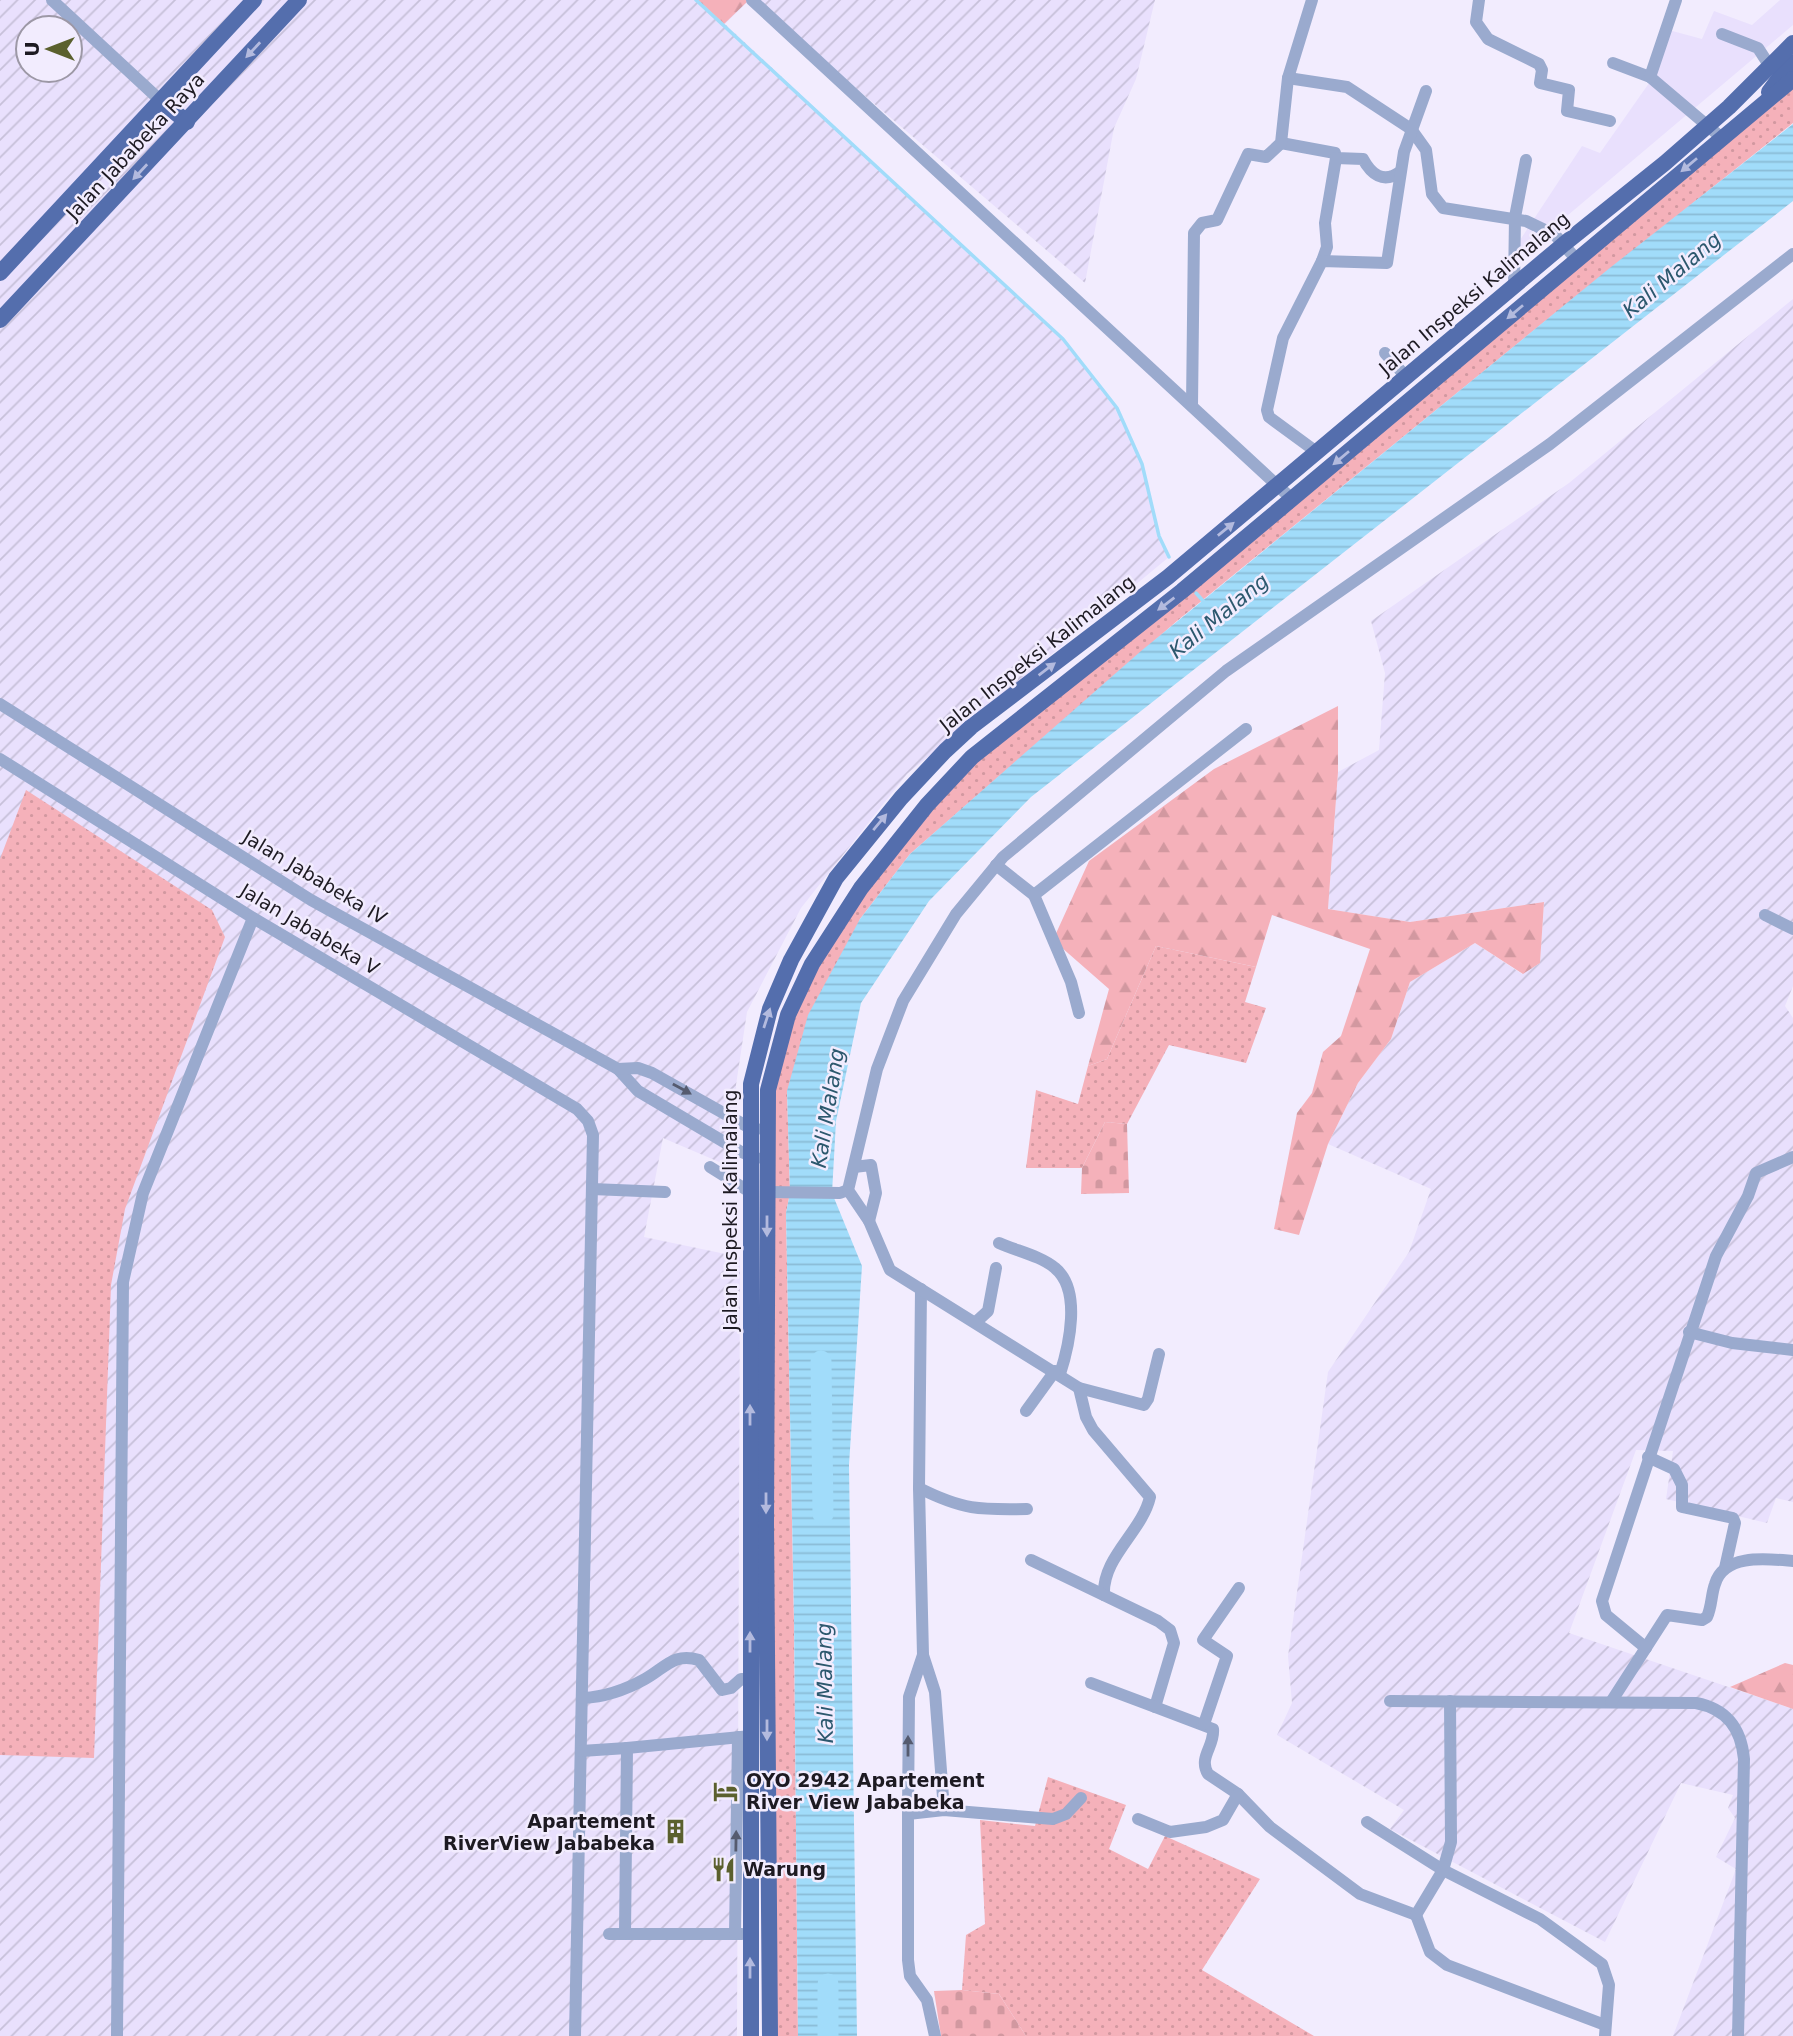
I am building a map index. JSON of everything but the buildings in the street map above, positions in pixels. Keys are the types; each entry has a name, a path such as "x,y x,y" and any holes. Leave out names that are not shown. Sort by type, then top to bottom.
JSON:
{"main road":[{"name":"Jalan Jababeka Raya","path":"0,273 254,0"},
{"name":"Jalan Jababeka Raya","path":"0,320 299,0"},
{"name":"Jalan Inspeksi Kalimalang","path":"759,1129 750,1101 761,1039 791,960 836,878 901,797 971,727 1131,607 1710,125 1793,43"},
{"path":"1750,85 1792,61"},
{"path":"1760,106 1792,61"},
{"name":"Jalan Inspeksi Kalimalang","path":"770,2036 759,1129 767,1100 769,1078 782,1034 812,964 861,888 956,775 1013,723 1182,592 1793,79"},
{"path":"161,101 187,122"},
{"path":"1463,331 1476,344"},
{"path":"1378,402 1390,416"},
{"path":"940,757 956,775"},
{"path":"750,1101 761,1106 767,1100"},
{"name":"Jalan Inspeksi Kalimalang","path":"751,2036 742,1934 744,1736 751,1679 759,1192"}],"street":[{"path":"52,0 161,101"},
{"path":"752,0 1292,499"},
{"path":"1192,407 1194,233 1202,223 1217,220 1248,154 1266,157 1281,143 1288,78 1312,0"},
{"path":"1479,0 1476,22 1488,39 1539,64 1542,70 1539,83 1569,90 1567,111 1610,121"},
{"path":"1650,77 1676,0"},
{"path":"1722,34 1758,48 1769,65"},
{"path":"1613,63 1650,77 1710,125 1722,138"},
{"path":"1288,78 1347,87 1411,129 1426,150 1432,194 1443,208 1515,217 1542,227 1564,244 1577,260"},
{"path":"1322,261 1387,263 1400,172 1411,129 1426,91"},
{"path":"1281,143 1329,151 1336,158 1363,159 1369,171 1379,177 1391,177 1400,172"},
{"path":"1318,453 1300,437 1272,422 1267,410 1283,338 1327,247 1325,223 1336,158"},
{"path":"1514,287 1515,217 1526,160"},
{"path":"842,1192 854,1167 877,1069 903,1001 937,942 996,865 1226,671 1550,444 1793,254"},
{"path":"1385,353 1408,378"},
{"name":"Jalan Jababeka IV","path":"0,704 311,900 618,1069 638,1091 759,1158"},
{"path":"1034,895 1246,729"},
{"name":"Jalan Jababeka V","path":"0,759 253,918 577,1109 588,1121 593,1135 592,1189"},
{"path":"996,865 1034,895 1071,982 1079,1013"},
{"path":"1765,915 1793,929"},
{"path":"117,2036 123,1282 132,1234 144,1193 253,918"},
{"name":"Jalan Jababeka IV","path":"618,1069 638,1068 652,1073 759,1129"},
{"path":"1646,1648 1606,1615 1601,1605 1716,1256 1748,1196 1753,1177 1772,1164 1793,1157"},
{"path":"854,1167 871,1165 876,1193 869,1221"},
{"path":"710,1167 759,1192 842,1192 869,1221 890,1270 1079,1388 1144,1405 1158,1353"},
{"path":"575,2036 592,1189 665,1192"},
{"path":"999,1244 1053,1266 1066,1281 1072,1321 1069,1345 1058,1373 1026,1411"},
{"path":"976,1322 988,1311 996,1268"},
{"path":"921,1289 919,1488 923,1655 935,1692 944,1810"},
{"path":"1689,1332 1732,1343 1793,1350"},
{"path":"1079,1388 1086,1418 1093,1430 1150,1497 1146,1509 1107,1573 1104,1595"},
{"path":"1611,1702 1667,1615 1702,1620 1707,1617 1715,1583 1725,1568 1735,1523 1732,1518 1682,1507 1682,1485 1674,1469 1648,1457"},
{"path":"919,1488 953,1505 972,1510 1027,1509"},
{"path":"1031,1560 1158,1621 1173,1635 1174,1643 1155,1707"},
{"path":"1725,1568 1747,1560 1793,1561"},
{"path":"1204,1724 1227,1656 1203,1640 1240,1588"},
{"path":"923,1655 913,1677 909,1697 908,1961 910,1976 927,2000 935,2036"},
{"path":"583,1698 626,1688 648,1678 672,1660 683,1657 699,1660 722,1690 732,1688 741,1679 751,1679"},
{"path":"1091,1683 1213,1729 1205,1755 1208,1774 1238,1794 1270,1827 1360,1894 1416,1915 1430,1952 1447,1965 1605,2031 1609,1985 1602,1964 1540,1919 1443,1870 1367,1822"},
{"path":"1390,1701 1696,1703 1711,1706 1734,1724 1742,1740 1738,2036"},
{"path":"1416,1915 1443,1870 1451,1842 1450,1702"},
{"path":"581,1751 744,1736"},
{"path":"625,1934 627,1748"},
{"path":"1138,1819 1170,1832 1206,1827 1223,1820 1238,1794"},
{"path":"908,1814 944,1810 1053,1819 1066,1814 1082,1798"},
{"path":"609,1934 742,1934"}],"shaded area":[{"path":"0,0 749,0 725,24 1063,339 1117,408 1142,464 1159,536 1169,557 907,774 801,908 747,1012 736,1085 738,1170 663,1138 644,1237 740,1257 737,2036 0,2036"},
{"path":"752,0 1155,0 1136,79 1114,128 1085,283"},
{"path":"1780,0 1793,0 1793,25 1497,275 1582,146 1600,153 1654,76 1665,29 1702,39 1714,11 1752,25"},
{"path":"1793,299 1793,986 1785,1006 1793,1018 1793,1502 1776,1498 1767,1523 1666,1499 1673,1451 1636,1450 1569,1633 1793,1709 1793,2036 1673,2036 1736,1869 1716,1857 1735,1818 1728,1808 1733,1795 1681,1783 1605,1942 1390,1829 1404,1810 1277,1735 1292,1703 1288,1656 1328,1372 1409,1252 1431,1189 1328,1144 1358,1083 1391,1039 1410,982 1475,943 1522,974 1540,963 1544,902 1410,922 1328,909 1338,772 1379,750 1385,673 1371,621 1569,483"}],"green space":[{"path":"698,0 749,0 724,24"},
{"path":"1793,79 1793,123 1177,621 910,854 860,919 787,1091 790,1193 786,1213 798,2036 770,2036 768,1090 812,964 949,782"},
{"path":"1338,706 1338,772 1328,909 1410,922 1544,902 1540,963 1523,974 1475,943 1410,982 1391,1039 1358,1083 1328,1144 1299,1235 1274,1229 1297,1113 1312,1093 1323,1052 1341,1036 1370,949 1272,915 1256,967 1156,946 1107,1059 1088,1066 1109,989 1053,940 1089,861 1214,769"},
{"path":"26,790 212,910 225,937 125,1209 111,1285 94,1758 0,1755 0,859"},
{"path":"1156,946 1256,967 1245,1002 1266,1008 1246,1063 1169,1045 1127,1124 1105,1122 1082,1168 1026,1168 1036,1090 1078,1104 1088,1066 1107,1059"},
{"path":"1105,1122 1127,1124 1129,1193 1081,1194 1082,1168"},
{"path":"1785,1663 1793,1665 1793,1709 1730,1687"},
{"path":"1048,1777 1126,1805 1109,1849 1148,1869 1165,1836 1260,1879 1202,1970 1314,2036 1026,2036 999,1994 962,1990 966,1935 985,1924 980,1820 1035,1826"},
{"path":"962,1990 999,1994 1026,2036 941,2036 934,1991"}],"water":[{"path":"1793,124 1793,201 1031,797 929,901 861,1003 836,1121 832,1193 862,1266 849,1465 857,2036 798,2036 794,1617 786,1213 790,1193 787,1091 808,1015 860,919 910,854 1141,651 1611,267"}],"waterway":[{"path":"696,0 1063,339 1117,408 1142,464 1159,536 1169,557"},
{"path":"1196,593 1204,602"},
{"name":"Kali Malang","path":"821,1361 823,1514"},
{"name":"Kali Malang","path":"828,1984 828,2036"}],"place":[{"name":"OYO 2942 Apartement River View Jababeka","path":"726,1791"},
{"name":"Apartement RiverView Jababeka","path":"675,1832"},
{"name":"Warung","path":"723,1869"}]}
